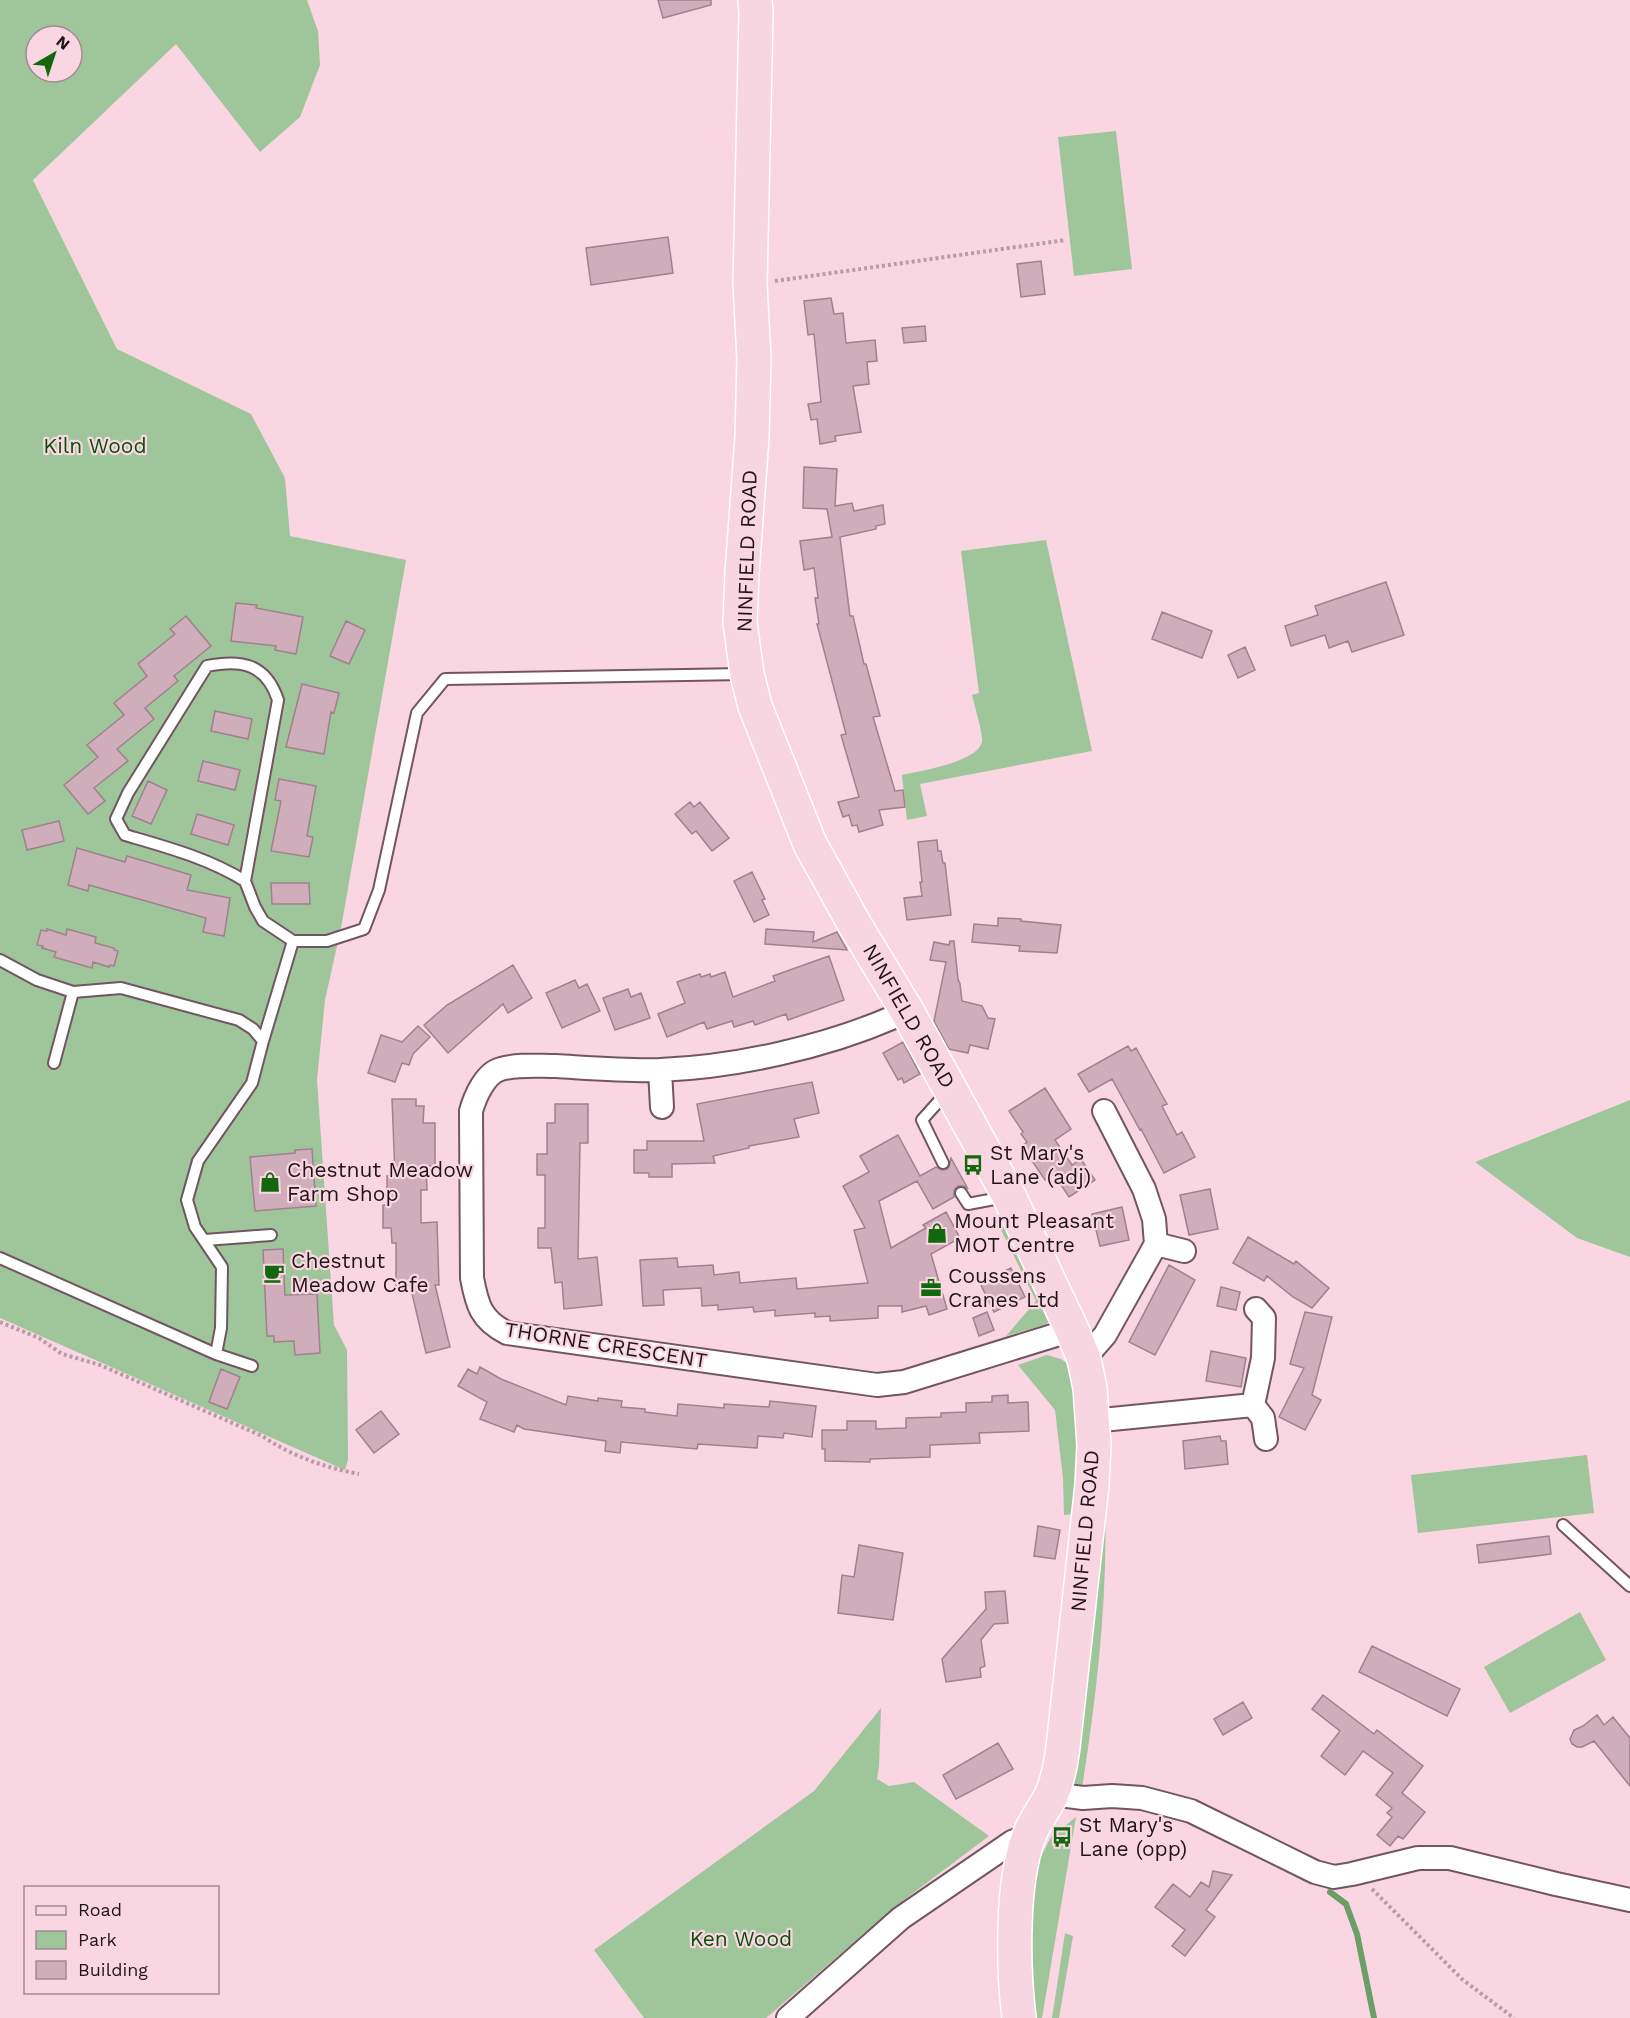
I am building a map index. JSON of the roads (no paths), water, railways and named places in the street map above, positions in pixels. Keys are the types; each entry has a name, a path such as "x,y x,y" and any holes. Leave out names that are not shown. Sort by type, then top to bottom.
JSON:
{"main road":[{"name":"NINFIELD ROAD","path":"755,0 750,284 754,359 752,436 740,623 754,706 810,844 951,1088 1009,1196 1072,1330 1084,1359 1090,1388 1094,1444 1090,1509 1063,1747 1059,1772 1052,1794 1029,1836 1019,1884 1014,1957 1019,2018"}],"street":[{"name":"THORNE CRESCENT","path":"894,1017 816,1045 732,1062 660,1070 524,1065 498,1069 476,1092 471,1111 472,1278 483,1316 493,1326 507,1333 877,1385 904,1382 1072,1330"},
{"path":"660,1070 662,1107"},
{"path":"1084,1359 1105,1335 1156,1244 1154,1219 1144,1189 1104,1111"},
{"path":"1156,1244 1184,1251"},
{"path":"1256,1309 1264,1318 1263,1358 1253,1405 1263,1418 1266,1439"},
{"path":"1092,1421 1253,1405"},
{"path":"1052,1794 1083,1798 1112,1796 1142,1798 1191,1811 1315,1872 1334,1877 1418,1858 1450,1858 1630,1900"},
{"path":"788,2018 901,1918 1012,1842 1029,1836"}],"lane":[{"path":"245,881 226,869 125,835 116,819 128,793 207,666 229,661 250,666 272,684 278,700 245,881 263,921 293,941 327,941 364,929 380,890 417,713 445,679 747,674"},
{"path":"216,1354 221,1328 222,1267 195,1227 187,1200 198,1161 252,1083 293,941"},
{"path":"0,960 37,980 73,992 121,988 239,1020 253,1029 263,1041"},
{"path":"54,1063 73,992"},
{"path":"943,1163 922,1120 951,1088"},
{"path":"961,1193 968,1204 1009,1196"},
{"path":"205,1240 271,1235"},
{"path":"0,1258 216,1354 252,1366"},
{"path":"1563,1525 1630,1586"}],"waterway":[{"path":"1330,1892 1346,1904 1357,1934 1374,2018"}],"place":[{"name":"St Mary's Lane (adj)","path":"973,1165"},
{"name":"Chestnut Meadow Farm Shop","path":"270,1182"},
{"name":"Mount Pleasant MOT Centre","path":"937,1233"},
{"name":"Chestnut Meadow Cafe","path":"274,1273"},
{"name":"Coussens Cranes Ltd","path":"931,1288"},
{"name":"St Mary's Lane (opp)","path":"1062,1837"}],"park label":[{"name":"Kiln Wood","path":"95,446"},
{"name":"Ken Wood","path":"741,1939"}]}
